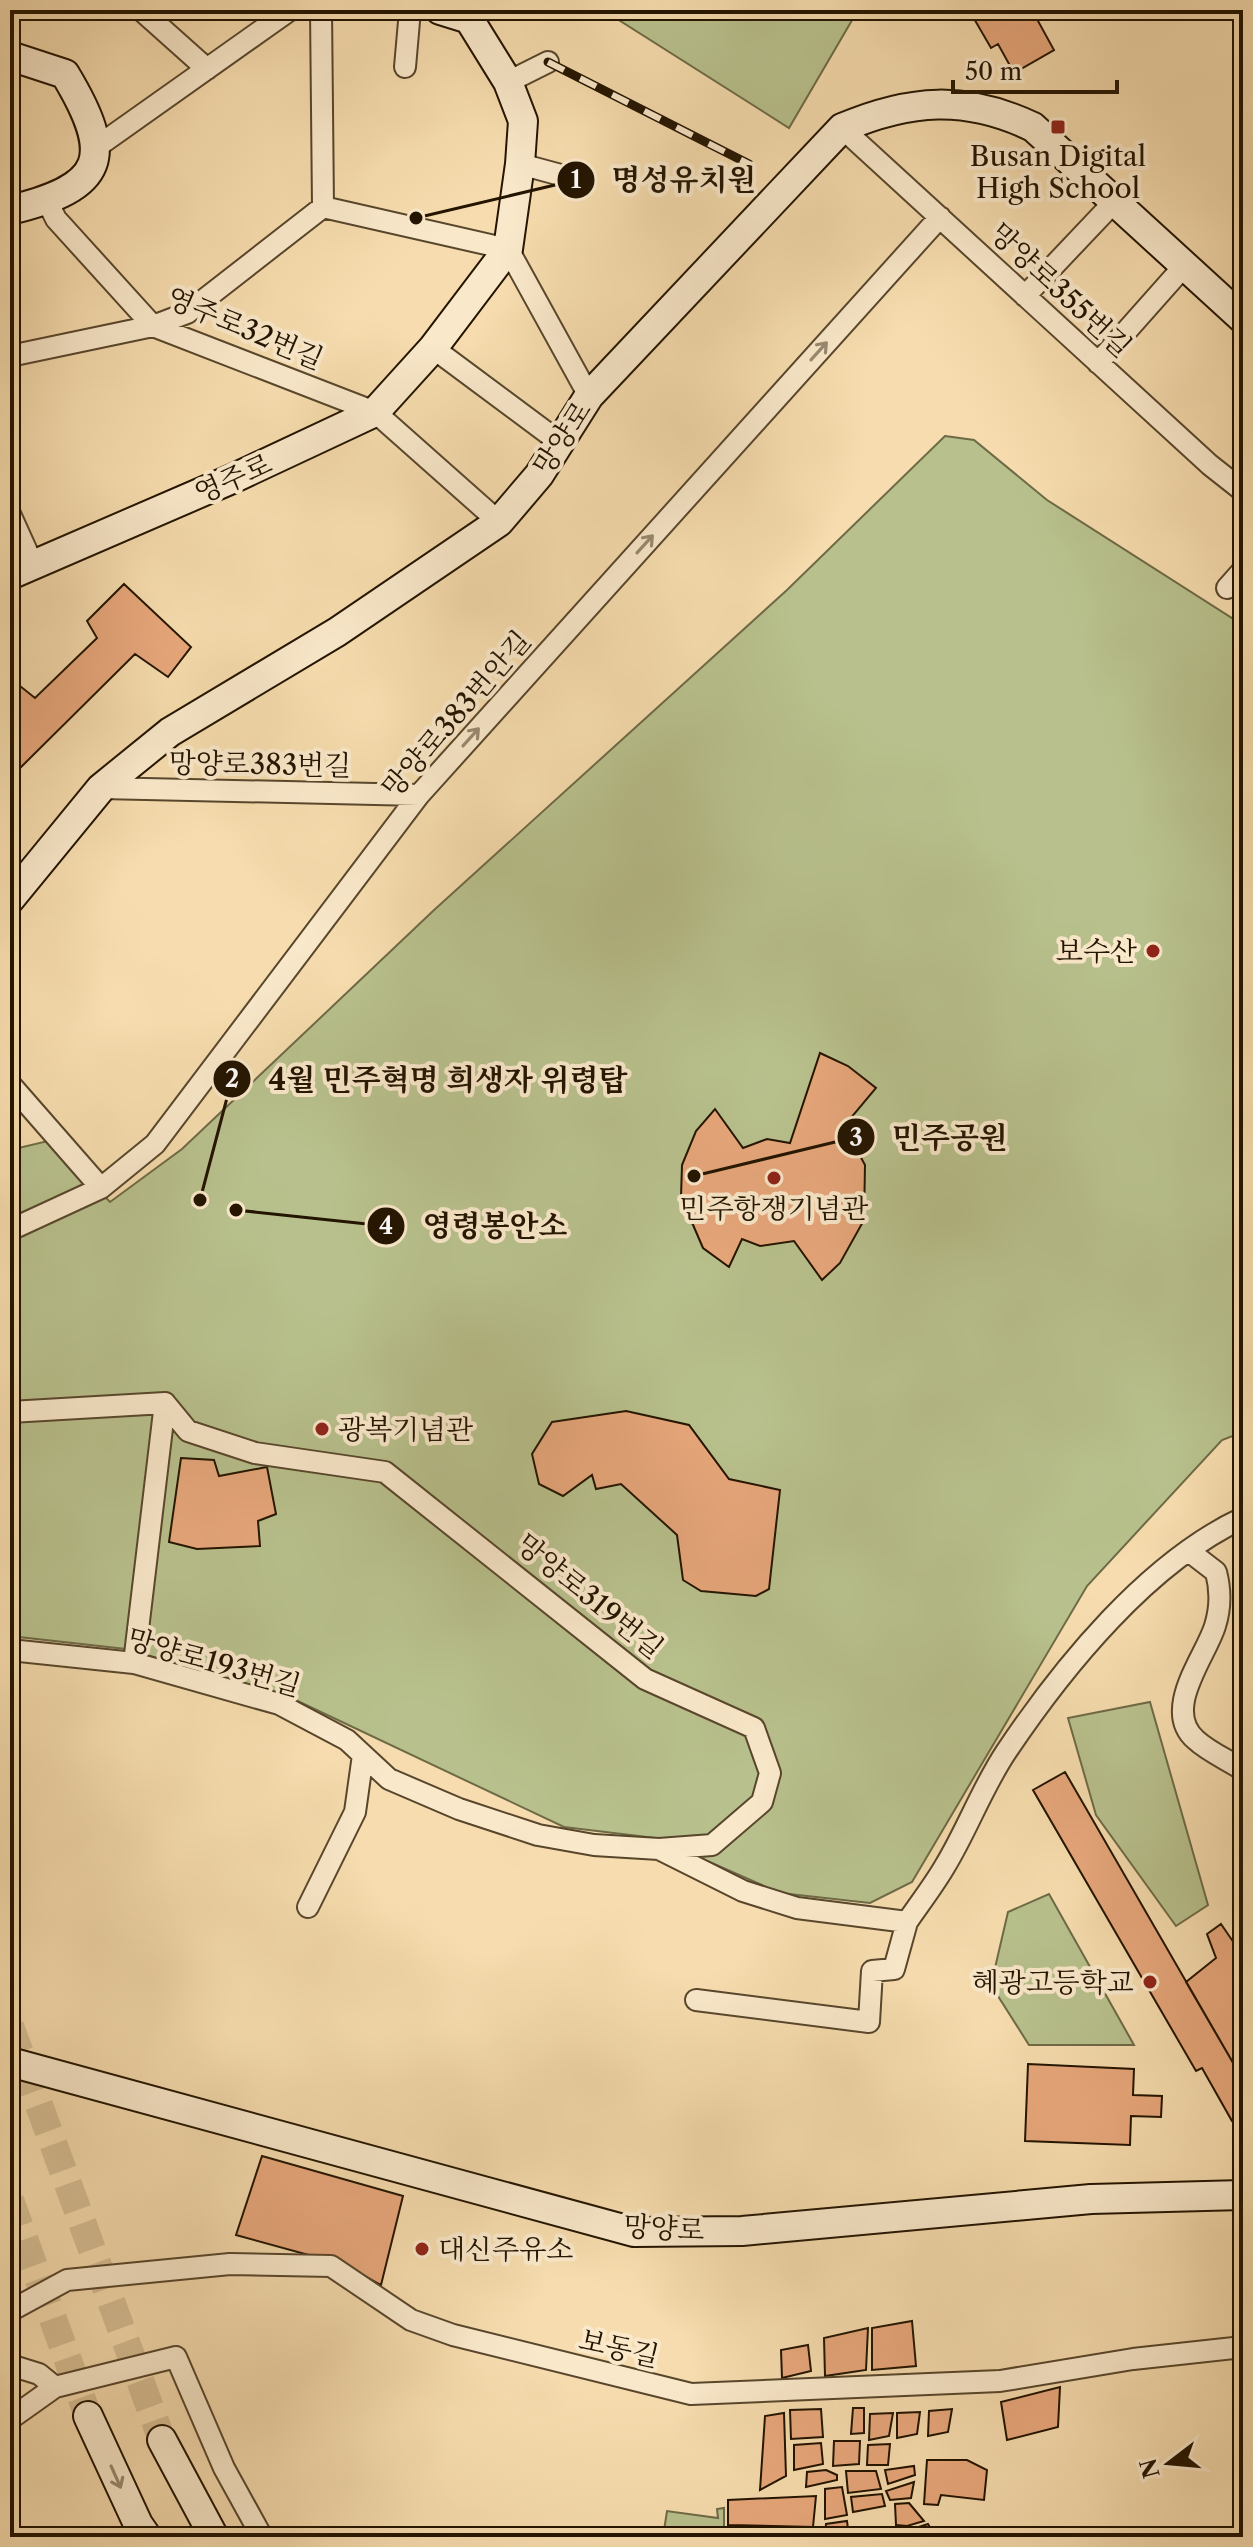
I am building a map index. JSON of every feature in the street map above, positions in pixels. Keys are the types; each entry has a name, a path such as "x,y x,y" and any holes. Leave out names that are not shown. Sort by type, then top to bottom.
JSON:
{"main road":[{"name":"영주로","path":"18,569 375,412 433,348 508,249 523,121 508,82 469,19 440,10"},
{"path":"10,56 65,74 89,114 98,146 86,174 67,194 10,210"},
{"name":"망양로","path":"10,899 101,788 170,732 337,632 499,522 539,475 589,396 842,128 879,113 922,105 971,104 1003,112 1033,127 1243,319"},
{"name":"망양로","path":"10,2062 634,2232 742,2231 1091,2199 1243,2195"},
{"path":"88,2416 147,2537"},
{"path":"162,2440 214,2537"}],"street":[{"path":"141,10 207,69"},
{"path":"98,146 290,10"},
{"path":"321,10 323,207"},
{"path":"405,67 410,10"},
{"path":"508,82 548,62"},
{"name":"망양로355번길","path":"842,128 1098,363 1243,491"},
{"path":"520,164 583,181"},
{"path":"1025,296 1116,200"},
{"name":"영주로32번길","path":"47,201 56,219 153,326 375,412"},
{"path":"323,207 508,249 589,396"},
{"path":"10,356 153,326 187,313 323,207"},
{"name":"망양로383번안길","path":"10,1230 101,1188 155,1144 419,795 940,217"},
{"path":"1098,363 1185,265"},
{"path":"433,348 558,441"},
{"path":"375,412 499,522"},
{"path":"10,514 18,569"},
{"path":"1227,588 1243,570"},
{"name":"망양로383번길","path":"101,788 419,795"},
{"path":"10,1084 101,1188"},
{"path":"10,1412 165,1403 134,1663"},
{"name":"망양로319번길","path":"165,1403 188,1431 255,1453 385,1472 645,1679 754,1728 770,1773 762,1802 712,1845 659,1849"},
{"path":"696,2000 869,2022 872,1971 894,1969 907,1922 945,1866 1005,1754 1083,1648 1155,1578 1224,1526 1243,1518"},
{"path":"1190,1552 1216,1572 1222,1596 1217,1606 1215,1626 1186,1686 1185,1725 1195,1740 1243,1770"},
{"name":"망양로193번길","path":"10,1650 134,1663 279,1704 347,1740 389,1779 459,1809 538,1835 594,1845 659,1849"},
{"path":"308,1907 355,1812 363,1755"},
{"path":"659,1849 743,1891 797,1908 907,1922"},
{"name":"보동길","path":"10,2311 67,2280 230,2264 331,2266 411,2320 467,2339 691,2394 1000,2381 1133,2359 1243,2347"},
{"path":"10,2419 55,2387 176,2357 224,2468 262,2537"},
{"path":"10,2365 39,2374 55,2387"}],"green space":[{"path":"603,10 858,10 789,128"},
{"path":"945,436 974,440 1047,500 1232,618 1243,612 1243,1432 1222,1440 1087,1586 912,1882 870,1903 780,1893 655,1838 564,1827 285,1695 126,1649 10,1636 10,1150 52,1140 110,1202 182,1149 433,911 787,590"},
{"path":"1150,1702 1208,1905 1176,1926 1096,1815 1068,1718"},
{"path":"1049,1894 1134,2045 1029,2045 991,1985 1008,1912"},
{"path":"724,2508 724,2527 752,2537 663,2537 667,2511 718,2518 717,2509"}],"building":[{"path":"969,10 1032,10 1054,50 1014,73 998,44 991,48"},
{"path":"124,584 191,647 168,677 135,654 10,778 10,734 15,729 10,724 10,678 35,698 97,638 87,621"},
{"name":"민주항쟁기념관","path":"820,1053 848,1066 876,1088 844,1126 865,1165 864,1220 840,1263 822,1280 794,1241 760,1246 742,1239 729,1267 703,1248 681,1197 682,1165 696,1131 715,1109 743,1148 767,1139 790,1143"},
{"path":"626,1411 689,1425 729,1479 780,1490 769,1589 756,1596 701,1591 683,1580 677,1535 621,1484 596,1489 592,1475 563,1496 539,1484 532,1454 552,1422"},
{"path":"181,1458 214,1460 219,1476 267,1467 276,1514 258,1521 260,1546 197,1549 169,1542"},
{"path":"1065,1772 1243,2080 1243,2141 1233,2138 1237,2122 1232,2121 1202,2068 1196,2071 1033,1790"},
{"path":"1221,1924 1243,1956 1243,2080 1186,1982 1216,1958 1207,1934"},
{"path":"1028,2064 1134,2069 1133,2095 1162,2096 1161,2117 1131,2116 1130,2145 1025,2141"},
{"path":"262,2156 403,2196 381,2285 345,2265 236,2235"},
{"path":"912,2321 916,2366 872,2370 872,2328"},
{"path":"868,2328 866,2370 825,2376 824,2338"},
{"path":"808,2345 811,2371 782,2378 781,2350"},
{"path":"1060,2387 1058,2427 1007,2440 1001,2402"},
{"path":"853,2408 864,2408 864,2433 851,2434"},
{"path":"821,2409 823,2437 791,2439 790,2410"},
{"path":"952,2409 948,2432 928,2436 929,2411"},
{"path":"920,2412 917,2434 897,2438 897,2413"},
{"path":"784,2413 786,2476 760,2490 765,2416"},
{"path":"893,2413 889,2436 869,2440 870,2414"},
{"path":"834,2441 860,2441 859,2464 833,2466"},
{"path":"821,2443 823,2464 794,2470 794,2445"},
{"path":"890,2444 888,2465 867,2465 868,2445"},
{"path":"927,2460 967,2460 987,2470 984,2500 941,2495 938,2505 924,2504"},
{"path":"914,2466 915,2475 888,2484 885,2470"},
{"path":"826,2470 837,2475 837,2480 806,2487 807,2472"},
{"path":"846,2471 876,2471 881,2489 848,2493"},
{"path":"914,2482 911,2498 890,2500 886,2491"},
{"path":"842,2487 847,2515 825,2519 825,2489"},
{"path":"882,2494 885,2506 853,2512 851,2497"},
{"path":"816,2496 813,2527 728,2525 728,2500"},
{"path":"909,2503 924,2521 907,2526 896,2525 895,2504"},
{"path":"847,2521 849,2537 825,2537 826,2524"},
{"path":"928,2524 936,2537 909,2537 906,2531"}],"tunnel":[{"path":"10,2026 162,2440"},
{"path":"10,2200 88,2416"}],"railway":[{"path":"548,62 749,164"}],"place":[{"name":"Busan Digital High School","path":"1058,127"},
{"name":"명성유치원","path":"416,218"},
{"name":"보수산","path":"1153,951"},
{"name":"민주공원","path":"694,1176"},
{"name":"민주항쟁기념관","path":"774,1178"},
{"name":"4월 민주혁명 희생자 위령탑","path":"200,1200"},
{"name":"영령봉안소","path":"236,1210"},
{"name":"광복기념관","path":"322,1429"},
{"name":"혜광고등학교","path":"1150,1982"},
{"name":"대신주유소","path":"422,2249"}]}
